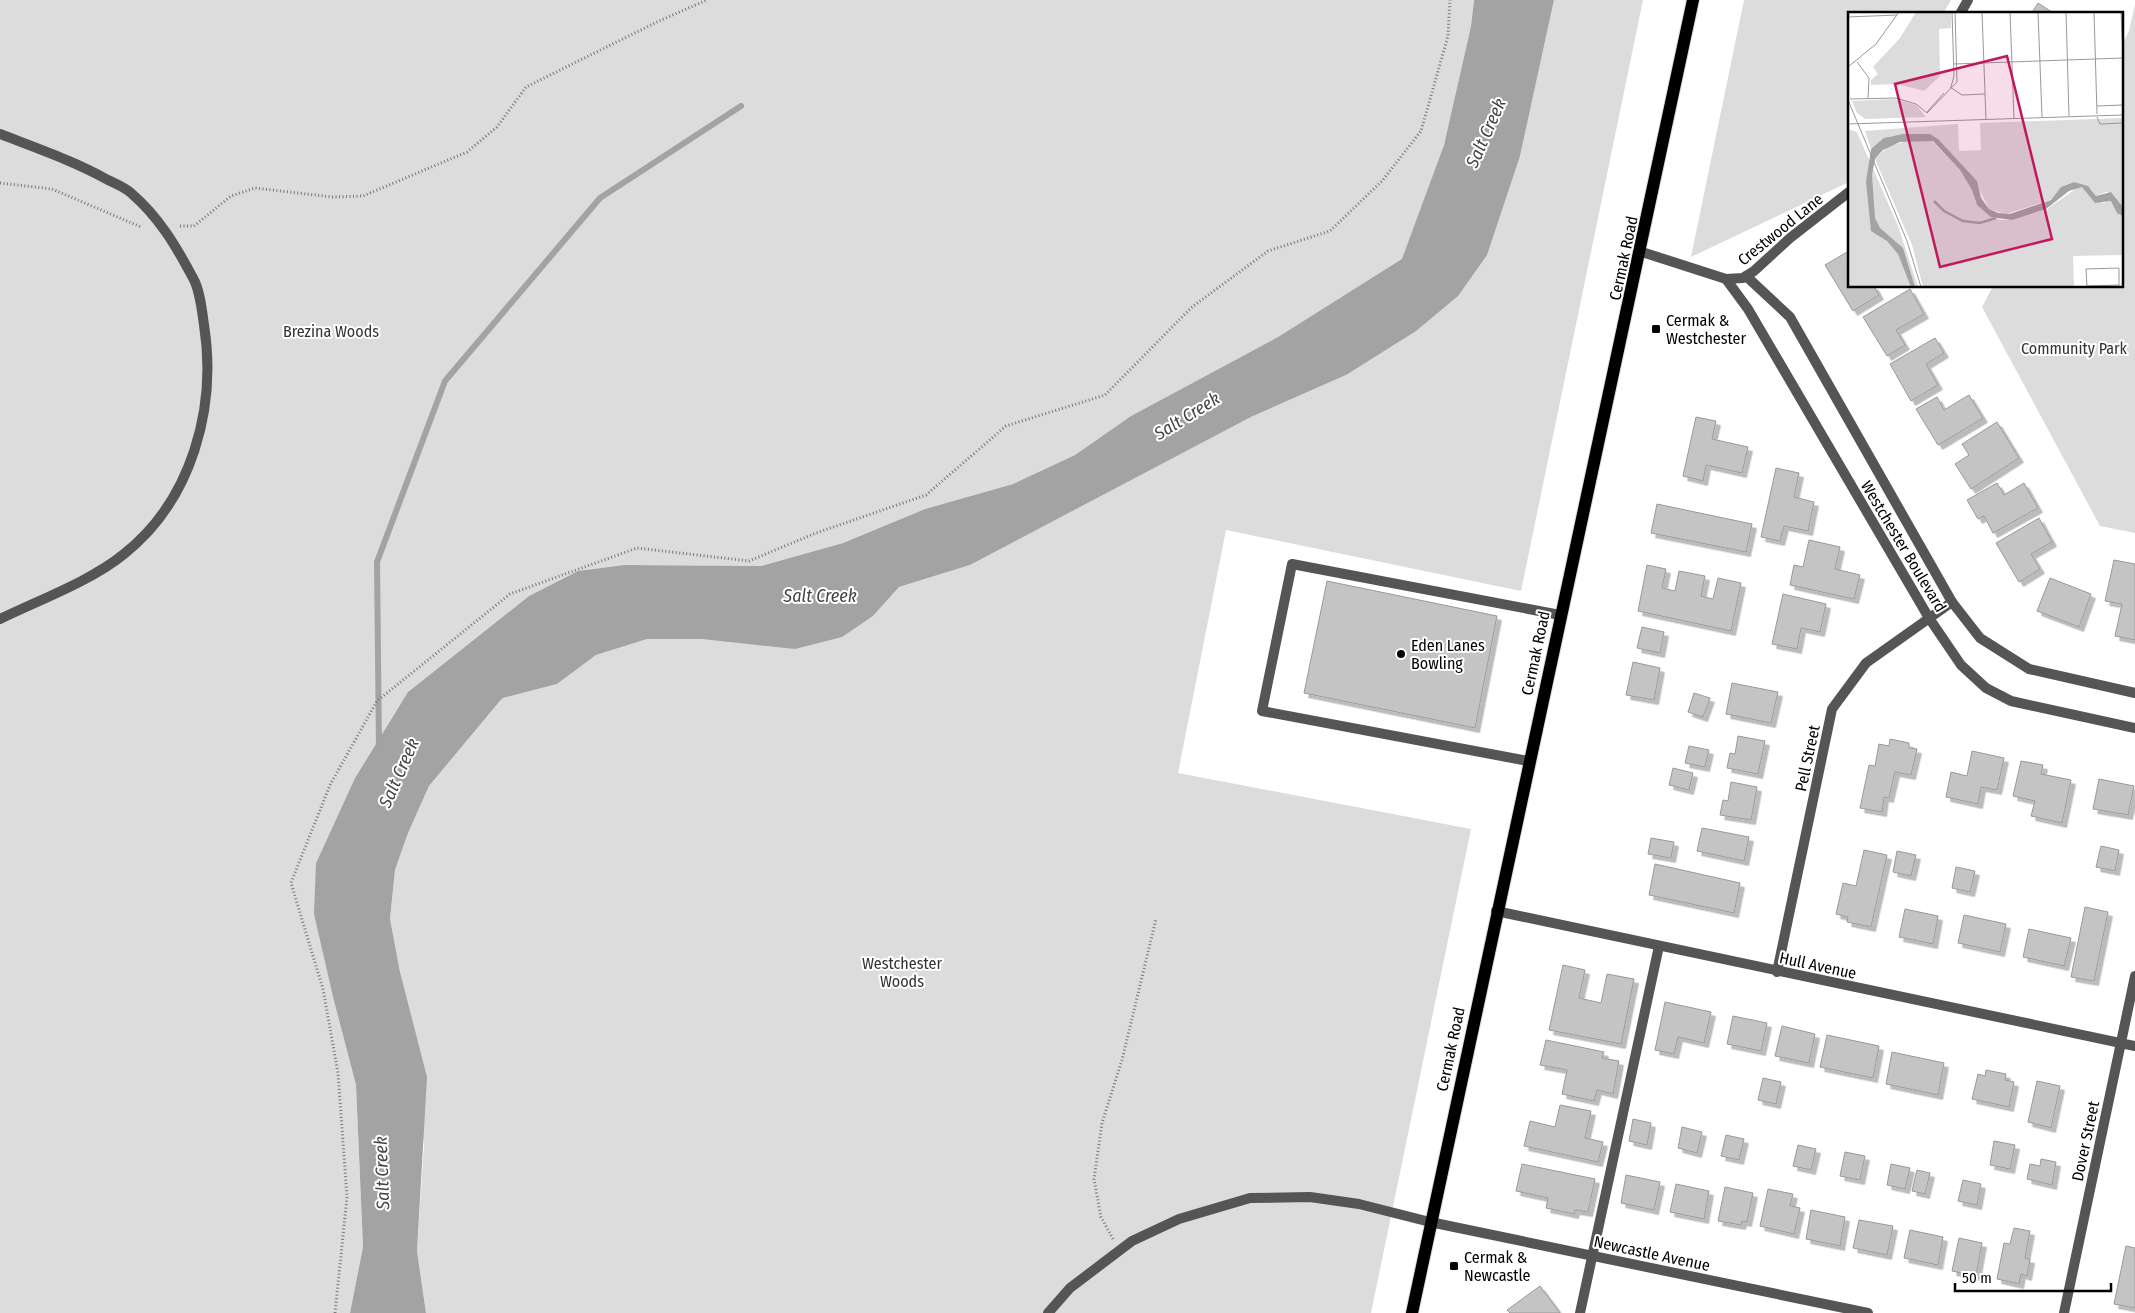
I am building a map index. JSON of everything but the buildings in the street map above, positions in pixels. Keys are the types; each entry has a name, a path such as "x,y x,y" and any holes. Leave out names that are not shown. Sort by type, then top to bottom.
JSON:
{"main road":[{"name":"Cermak Road","path":"1412,1313 1528,761 1642,252 1693,0"}],"street":[{"path":"1961,12 1968,0"},
{"path":"0,134 92,171 129,191 164,227 194,278 209,354 208,392 200,435 189,467 171,500 150,528 124,554 96,573 0,618"},
{"name":"Crestwood Lane","path":"1642,252 1726,279 1738,279 1746,276 1776,249 1848,193"},
{"name":"Westchester Boulevard","path":"1746,276 1790,317 1952,602 1980,638 2028,668 2135,693"},
{"name":"Westchester Boulevard","path":"1726,279 1752,316 1929,618 1961,665 1986,688 2011,701 2135,728"},
{"path":"1528,761 1262,710 1292,564 1560,615"},
{"name":"Pell Street","path":"1777,972 1832,709 1866,663 1952,602"},
{"name":"Hull Avenue","path":"1496,911 1777,972 2135,1046"},
{"path":"1580,1313 1659,946"},
{"name":"Dover Street","path":"2064,1313 2135,976"},
{"name":"Newcastle Avenue","path":"1048,1313 1070,1288 1132,1240 1178,1219 1250,1198 1310,1197 1349,1202 1430,1222 1868,1313"}],"path":[{"path":"0,182 52,189 142,227 194,226 231,196 255,188 332,196 363,196 467,152 497,127 526,87 659,21 707,0"},
{"path":"335,1313 347,1197 338,1073 322,989 292,883 330,785 377,701 510,594 638,548 749,561 816,533 926,495 1006,426 1105,395 1192,307 1268,251 1330,231 1382,181 1421,131 1448,36 1450,0"},
{"path":"1119,1250 1101,1217 1094,1179 1102,1123 1122,1060 1156,919"}],"green space":[{"name":"Brezina Woods","path":"0,0 1474,0 1471,26 1444,145 1403,259 1278,337 1131,416 1075,455 1013,484 925,509 843,543 761,566 624,565 578,571 529,596 408,692 355,778 316,863 334,1001 356,1085 363,1247 350,1313 0,1313"},
{"name":"Westchester Woods","path":"1554,0 1643,0 1521,591 1226,530 1178,773 1471,829 1371,1313 426,1313 417,1251 424,1145 400,972 390,919 395,870 408,833 429,786 503,698 557,684 596,655 647,639 702,639 748,642 873,616 899,587 970,565 1251,417 1346,375 1520,156"},
{"path":"1744,0 1951,0 1944,12 1848,12 1848,182 1691,257"},
{"name":"Community Park","path":"2135,4 2135,533 2100,526 1982,307 1992,288 2122,288 2122,45 2129,31"}],"water":[{"name":"Salt Creek","path":"1474,0 1554,0 1520,156 1487,255 1458,296 1416,331 1346,375 1251,417 970,565 899,587 873,616 842,637 795,649 702,639 647,639 596,655 557,684 503,698 500,701 429,786 408,833 395,870 390,919 400,972 427,1077 417,1251 426,1313 350,1313 363,1247 356,1085 314,914 316,863 355,778 408,692 529,596 578,571 624,565 761,566 843,543 925,509 1013,484 1075,455 1131,416 1278,337 1402,259 1444,145 1471,26"}],"waterway":[{"path":"379,749 377,562 445,381 600,198 741,106"}],"place":[{"name":"Cermak & Westchester","path":"1656,329"},
{"name":"Eden Lanes Bowling","path":"1401,654"},
{"name":"Cermak & Newcastle","path":"1454,1266"}]}
